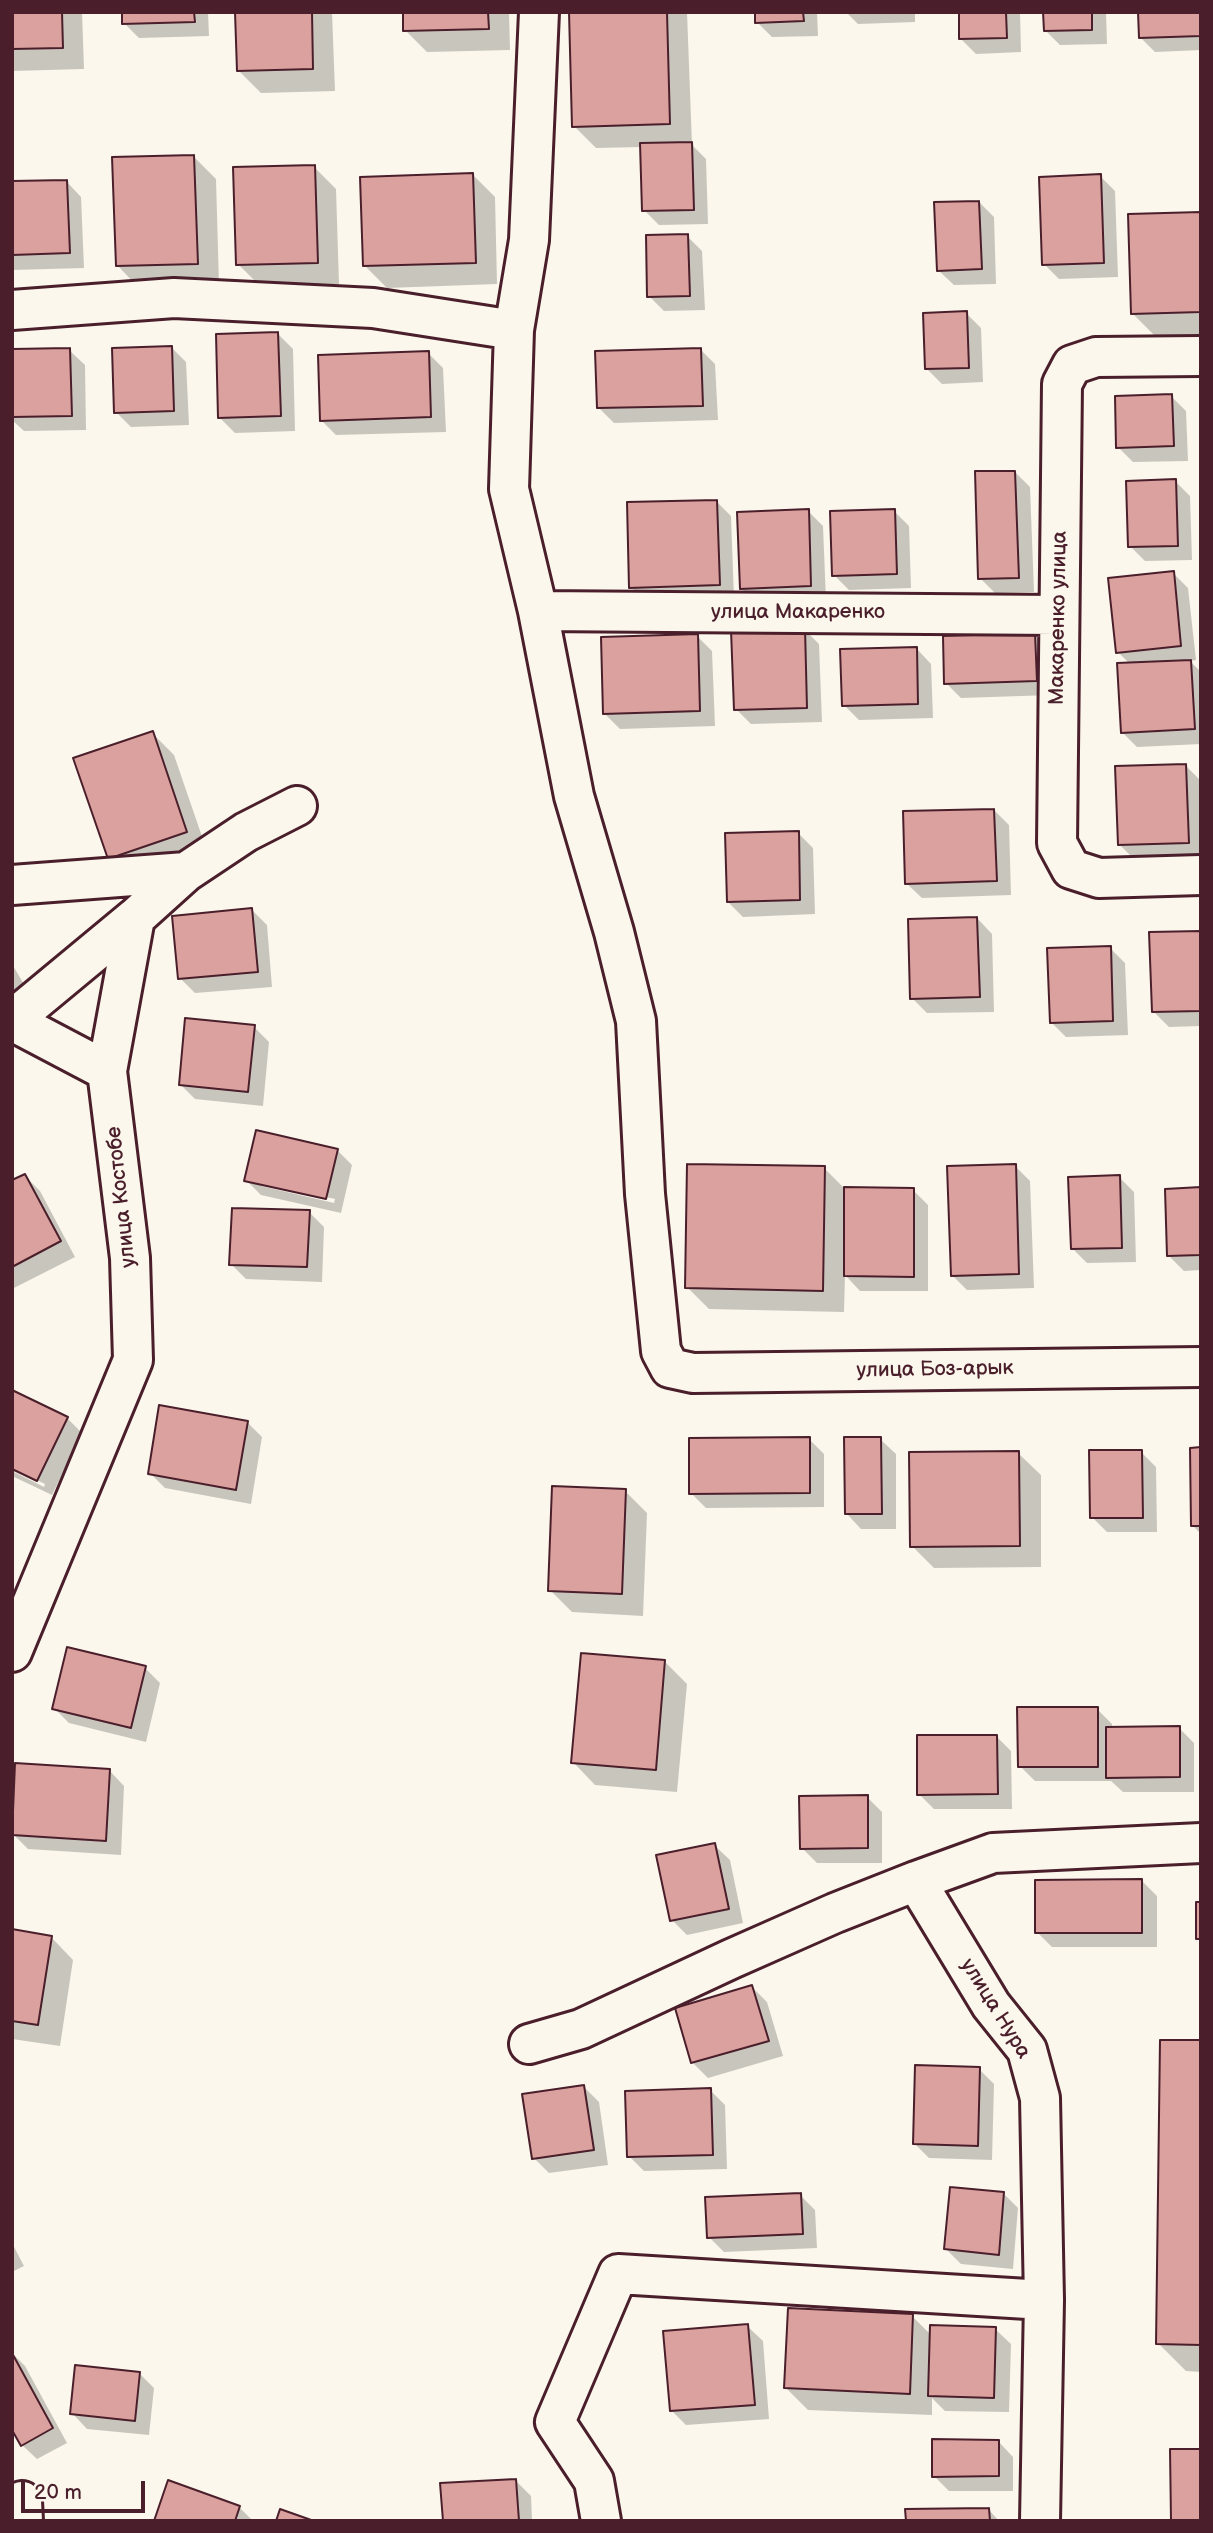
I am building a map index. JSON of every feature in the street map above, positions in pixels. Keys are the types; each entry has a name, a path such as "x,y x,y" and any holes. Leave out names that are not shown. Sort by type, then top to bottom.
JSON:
{"street":[{"path":"538,12 529,240 514,330 509,489 538,611"},
{"path":"12,310 174,298 373,308 514,330"},
{"name":"Макаренко улица","path":"1201,356 1096,357 1072,365 1062,384 1057,843 1071,869 1099,878 1201,875"},
{"name":"улица Макаренко","path":"538,611 1058,615"},
{"name":"улица Боз-арык","path":"538,611 574,796 614,932 636,1021 645,1194 660,1352 670,1368 693,1373 1201,1367"},
{"path":"107,1071 12,1020 186,872 246,832 297,806"},
{"path":"12,885 186,872"},
{"name":"улица Костобе","path":"12,1652 133,1360 130,1258 107,1071 135,918"},
{"path":"529,2044 581,2029 789,1934 916,1881 993,1853 1201,1843"},
{"name":"улица Нура","path":"916,1881 991,2005 1027,2050 1040,2098 1044,2300 1040,2521"},
{"path":"601,2521 594,2481 555,2422 618,2274 1044,2300"}],"building":[{"path":"12,12 62,12 63,48 12,49"},
{"path":"122,12 194,12 195,22 122,24"},
{"path":"235,12 312,12 313,69 237,71"},
{"path":"403,12 488,12 489,29 403,31"},
{"path":"569,12 667,12 670,124 572,127"},
{"path":"755,12 803,12 804,21 755,23"},
{"path":"959,12 1006,12 1007,38 959,39"},
{"path":"1043,12 1092,12 1092,30 1044,31"},
{"path":"1138,12 1201,12 1201,36 1139,38"},
{"path":"692,142 694,210 642,211 640,143"},
{"path":"194,155 198,264 116,266 112,157"},
{"path":"315,165 318,263 236,265 233,167"},
{"path":"473,173 476,263 363,266 360,177"},
{"path":"1101,174 1104,263 1042,265 1039,177"},
{"path":"67,180 70,253 12,255 12,181"},
{"path":"979,201 982,269 937,271 934,202"},
{"path":"1201,212 1201,312 1131,314 1128,214"},
{"path":"688,234 690,296 647,297 646,235"},
{"path":"967,311 969,368 925,369 923,313"},
{"path":"278,332 281,416 218,418 216,334"},
{"path":"172,346 174,411 114,413 112,348"},
{"path":"70,348 72,416 12,417 12,349"},
{"path":"701,348 703,406 597,408 595,351"},
{"path":"429,351 431,417 320,421 318,355"},
{"path":"1172,394 1174,446 1116,448 1115,396"},
{"path":"975,471 1015,471 1019,578 978,579"},
{"path":"1176,479 1178,546 1128,547 1126,481"},
{"path":"717,500 720,585 629,588 627,502"},
{"path":"809,509 811,586 740,589 737,512"},
{"path":"895,509 897,574 832,576 830,511"},
{"path":"1174,571 1181,646 1116,653 1108,578"},
{"path":"805,628 807,708 734,710 731,630"},
{"path":"1035,633 1037,681 944,684 943,636"},
{"path":"698,634 700,711 603,714 601,637"},
{"path":"917,647 918,704 842,706 840,649"},
{"path":"1191,660 1195,729 1121,733 1117,663"},
{"path":"153,731 187,832 108,859 73,758"},
{"path":"1186,764 1189,843 1118,845 1115,766"},
{"path":"994,809 997,881 905,884 903,811"},
{"path":"799,831 800,900 727,902 725,833"},
{"path":"252,908 258,972 178,979 172,916"},
{"path":"977,917 980,997 910,999 908,919"},
{"path":"1201,931 1201,1011 1152,1012 1149,932"},
{"path":"1111,946 1113,1021 1050,1023 1047,948"},
{"path":"185,1018 255,1025 248,1092 179,1085"},
{"path":"256,1130 338,1149 326,1199 244,1181"},
{"path":"687,1164 825,1166 823,1291 685,1288"},
{"path":"1016,1164 1019,1274 951,1276 947,1166"},
{"path":"25,1174 61,1241 12,1267 12,1180"},
{"path":"1120,1175 1122,1248 1071,1249 1068,1177"},
{"path":"844,1187 914,1188 914,1277 844,1276"},
{"path":"1201,1187 1201,1255 1167,1256 1165,1189"},
{"path":"232,1208 310,1210 307,1267 229,1265"},
{"path":"12,1390 68,1417 37,1481 12,1469"},
{"path":"159,1405 248,1421 236,1490 148,1474"},
{"path":"810,1437 810,1493 689,1494 689,1438"},
{"path":"844,1437 881,1437 882,1514 845,1514"},
{"path":"1201,1447 1201,1526 1191,1526 1190,1448"},
{"path":"1089,1450 1142,1450 1143,1518 1090,1518"},
{"path":"1019,1451 1020,1546 910,1547 909,1452"},
{"path":"552,1486 626,1489 622,1594 548,1591"},
{"path":"67,1647 146,1666 131,1728 52,1709"},
{"path":"581,1653 665,1660 656,1770 571,1763"},
{"path":"1017,1707 1098,1707 1098,1767 1018,1767"},
{"path":"1180,1726 1180,1777 1106,1778 1106,1727"},
{"path":"917,1735 997,1735 998,1794 917,1795"},
{"path":"15,1763 110,1769 106,1841 12,1835"},
{"path":"868,1795 868,1848 800,1849 799,1796"},
{"path":"715,1843 729,1909 670,1921 656,1855"},
{"path":"1142,1879 1142,1933 1035,1933 1035,1880"},
{"path":"1196,1902 1201,1902 1201,1939 1196,1939"},
{"path":"12,1929 52,1936 38,2025 12,2021"},
{"path":"752,1985 769,2041 691,2063 675,2008"},
{"path":"1160,2040 1201,2040 1201,2345 1156,2344"},
{"path":"915,2065 980,2067 978,2146 913,2144"},
{"path":"584,2085 594,2150 532,2159 522,2094"},
{"path":"711,2088 713,2155 627,2157 625,2091"},
{"path":"950,2187 1004,2192 999,2255 944,2249"},
{"path":"801,2193 803,2234 707,2238 705,2197"},
{"path":"788,2308 913,2314 910,2394 784,2388"},
{"path":"748,2324 755,2405 670,2411 663,2331"},
{"path":"930,2325 996,2327 994,2398 928,2396"},
{"path":"12,2353 53,2428 21,2446 12,2430"},
{"path":"75,2365 140,2372 135,2421 70,2414"},
{"path":"932,2439 999,2440 999,2476 932,2477"},
{"path":"1170,2449 1201,2449 1201,2521 1171,2521"},
{"path":"516,2479 519,2521 443,2521 440,2483"},
{"path":"168,2480 240,2506 235,2521 154,2521"},
{"path":"989,2508 990,2521 906,2521 905,2509"},
{"path":"280,2509 314,2521 276,2521"}]}
